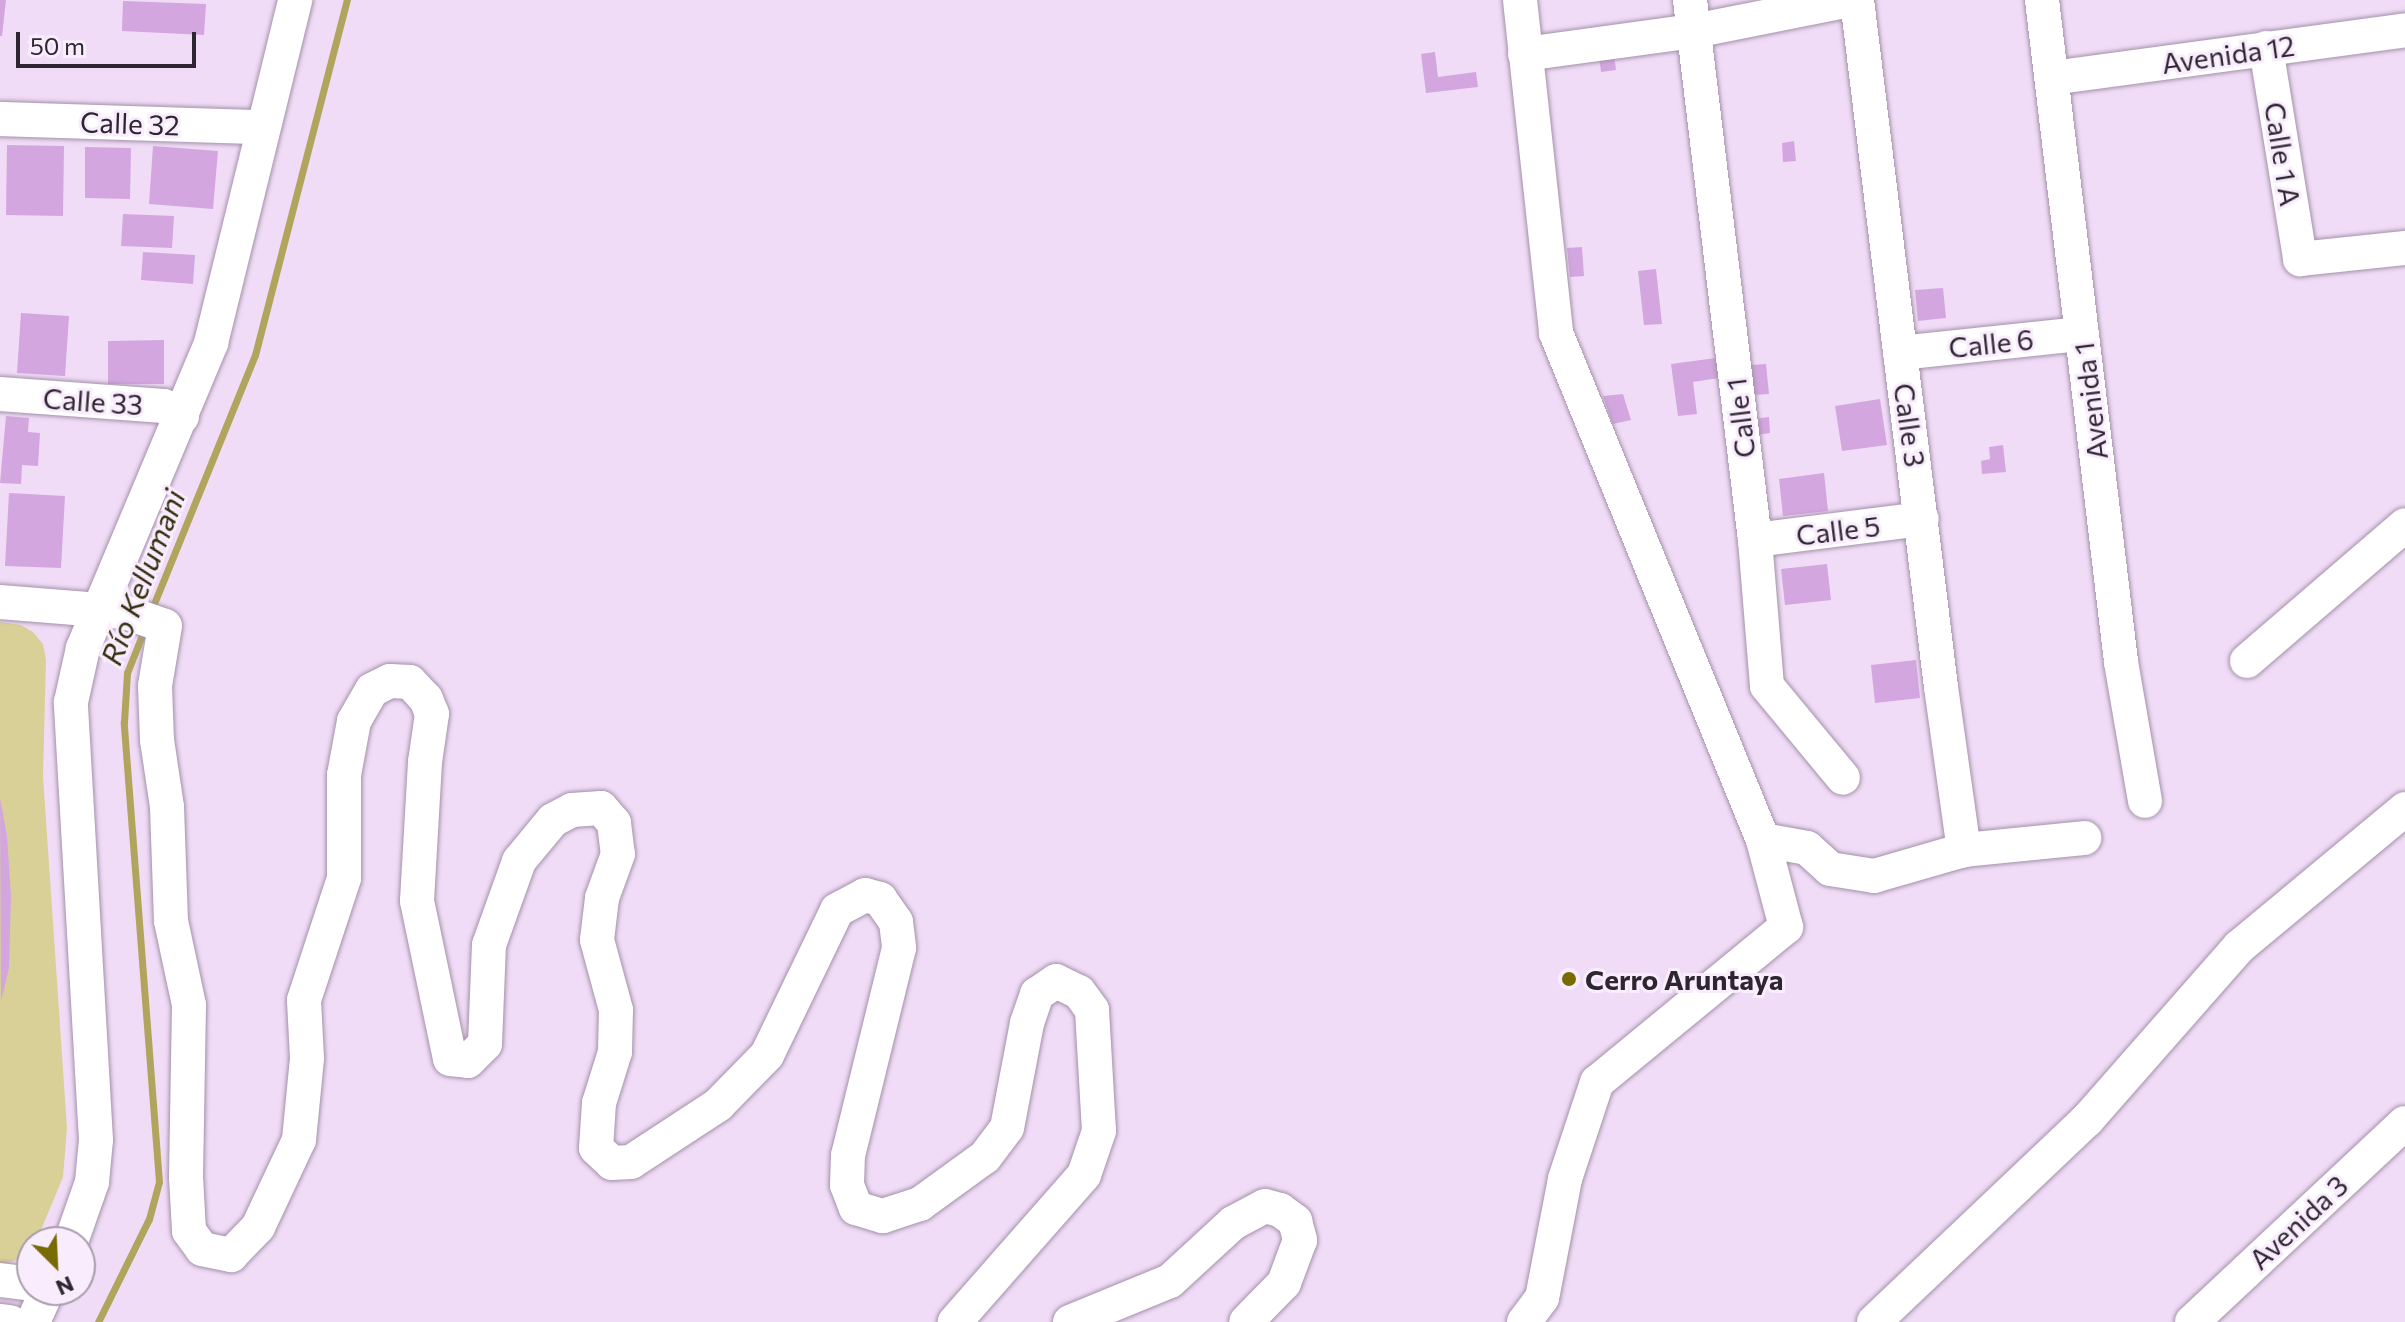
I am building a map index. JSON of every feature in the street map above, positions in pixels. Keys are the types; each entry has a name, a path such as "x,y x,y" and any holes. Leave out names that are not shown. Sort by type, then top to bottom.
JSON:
{"street":[{"path":"77,1226 92,1182 96,1140 71,702 83,648 112,611 211,343 261,127 295,0"},
{"path":"1520,0 1556,333 1763,840 1786,927 1597,1082 1565,1179 1542,1298 1524,1322"},
{"path":"1525,54 1692,16 1851,0"},
{"name":"Calle 3","path":"1857,0 1964,850"},
{"name":"Avenida 1","path":"2042,0 2121,662 2145,801"},
{"name":"Calle 1","path":"1692,16 1755,540 1767,686 1843,778"},
{"name":"Avenida 12","path":"2052,78 2405,30"},
{"name":"Calle 1 A","path":"2266,48 2300,259 2405,248"},
{"name":"Calle 32","path":"0,119 261,127"},
{"name":"Calle 6","path":"1900,353 2081,334"},
{"name":"Calle 33","path":"0,394 164,406 182,417"},
{"name":"Calle 5","path":"1755,540 1922,519"},
{"path":"2247,661 2405,525"},
{"path":"0,602 112,611 165,626 155,686 157,740 167,807 171,921 189,1005 186,1177 189,1231 202,1249 231,1255 258,1227 299,1140 307,1058 304,1000 344,878 344,775 354,721 372,690 390,681 410,682 426,699 432,714 425,762 417,901 450,1059 468,1061 485,1044 489,945 519,861 553,820 572,810 601,808 614,823 618,854 602,898 597,940 616,1010 615,1052 599,1103 596,1148 612,1163 631,1162 718,1105 767,1055 837,910 865,895 880,899 896,922 899,948 848,1155 847,1185 856,1208 883,1216 920,1204 985,1157 1007,1128 1027,1023 1037,994 1056,981 1079,992 1092,1010 1099,1131 1084,1175 955,1322"},
{"path":"1874,1322 2087,1120 2239,947 2405,809"},
{"path":"1763,840 1807,848 1830,869 1874,876 1964,850 2084,838"},
{"name":"Avenida 3","path":"2192,1322 2405,1123"},
{"path":"1070,1322 1170,1281 1233,1223 1265,1206 1280,1210 1295,1221 1300,1240 1284,1283 1246,1322"},
{"path":"0,1321 10,1322"}],"shaded area":[{"path":"0,622 21,625 33,632 43,644 46,660 43,776 67,1128 63,1177 43,1226 16,1226 16,1260 0,1263"}],"building":[{"path":"0,0 6,0 2,36 0,36"},
{"path":"123,1 206,4 204,35 122,31"},
{"path":"1435,52 1438,77 1476,72 1478,87 1426,93 1421,54"},
{"path":"1614,55 1616,70 1601,72 1599,57"},
{"path":"1794,141 1796,161 1783,162 1782,143"},
{"path":"7,145 64,146 63,216 6,215"},
{"path":"153,146 218,151 213,209 149,204"},
{"path":"85,147 131,148 130,199 85,198"},
{"path":"123,214 174,216 172,248 121,246"},
{"path":"1582,247 1584,276 1570,277 1567,248"},
{"path":"143,252 195,255 193,284 141,280"},
{"path":"1656,269 1662,324 1644,325 1638,271"},
{"path":"1943,288 1946,318 1918,321 1915,290"},
{"path":"21,313 69,316 65,376 17,373"},
{"path":"164,340 164,384 108,384 108,341"},
{"path":"1716,358 1719,378 1693,382 1697,414 1678,416 1671,364"},
{"path":"1766,364 1769,394 1753,395 1751,365"},
{"path":"1623,394 1631,420 1613,424 1603,396"},
{"path":"1880,399 1887,445 1842,451 1835,406"},
{"path":"6,416 29,418 28,432 40,433 38,466 22,465 21,484 0,483"},
{"path":"1769,417 1770,433 1757,435 1755,419"},
{"path":"2003,445 2006,472 1982,474 1981,461 1990,459 1989,447"},
{"path":"1824,473 1828,511 1783,516 1779,479"},
{"path":"9,493 65,496 61,568 5,566"},
{"path":"1827,564 1831,600 1785,605 1781,569"},
{"path":"1916,660 1920,698 1875,703 1871,665"},
{"path":"0,798 7,836 11,896 9,968 1,1002"}],"waterway":[{"name":"Río Kellumani","path":"151,611 255,355 347,0"},
{"name":"Río Kellumani","path":"98,1322 149,1219 159,1182 124,722 127,673 144,630"}],"place":[{"name":"Cerro Aruntaya","path":"1569,979"}]}
